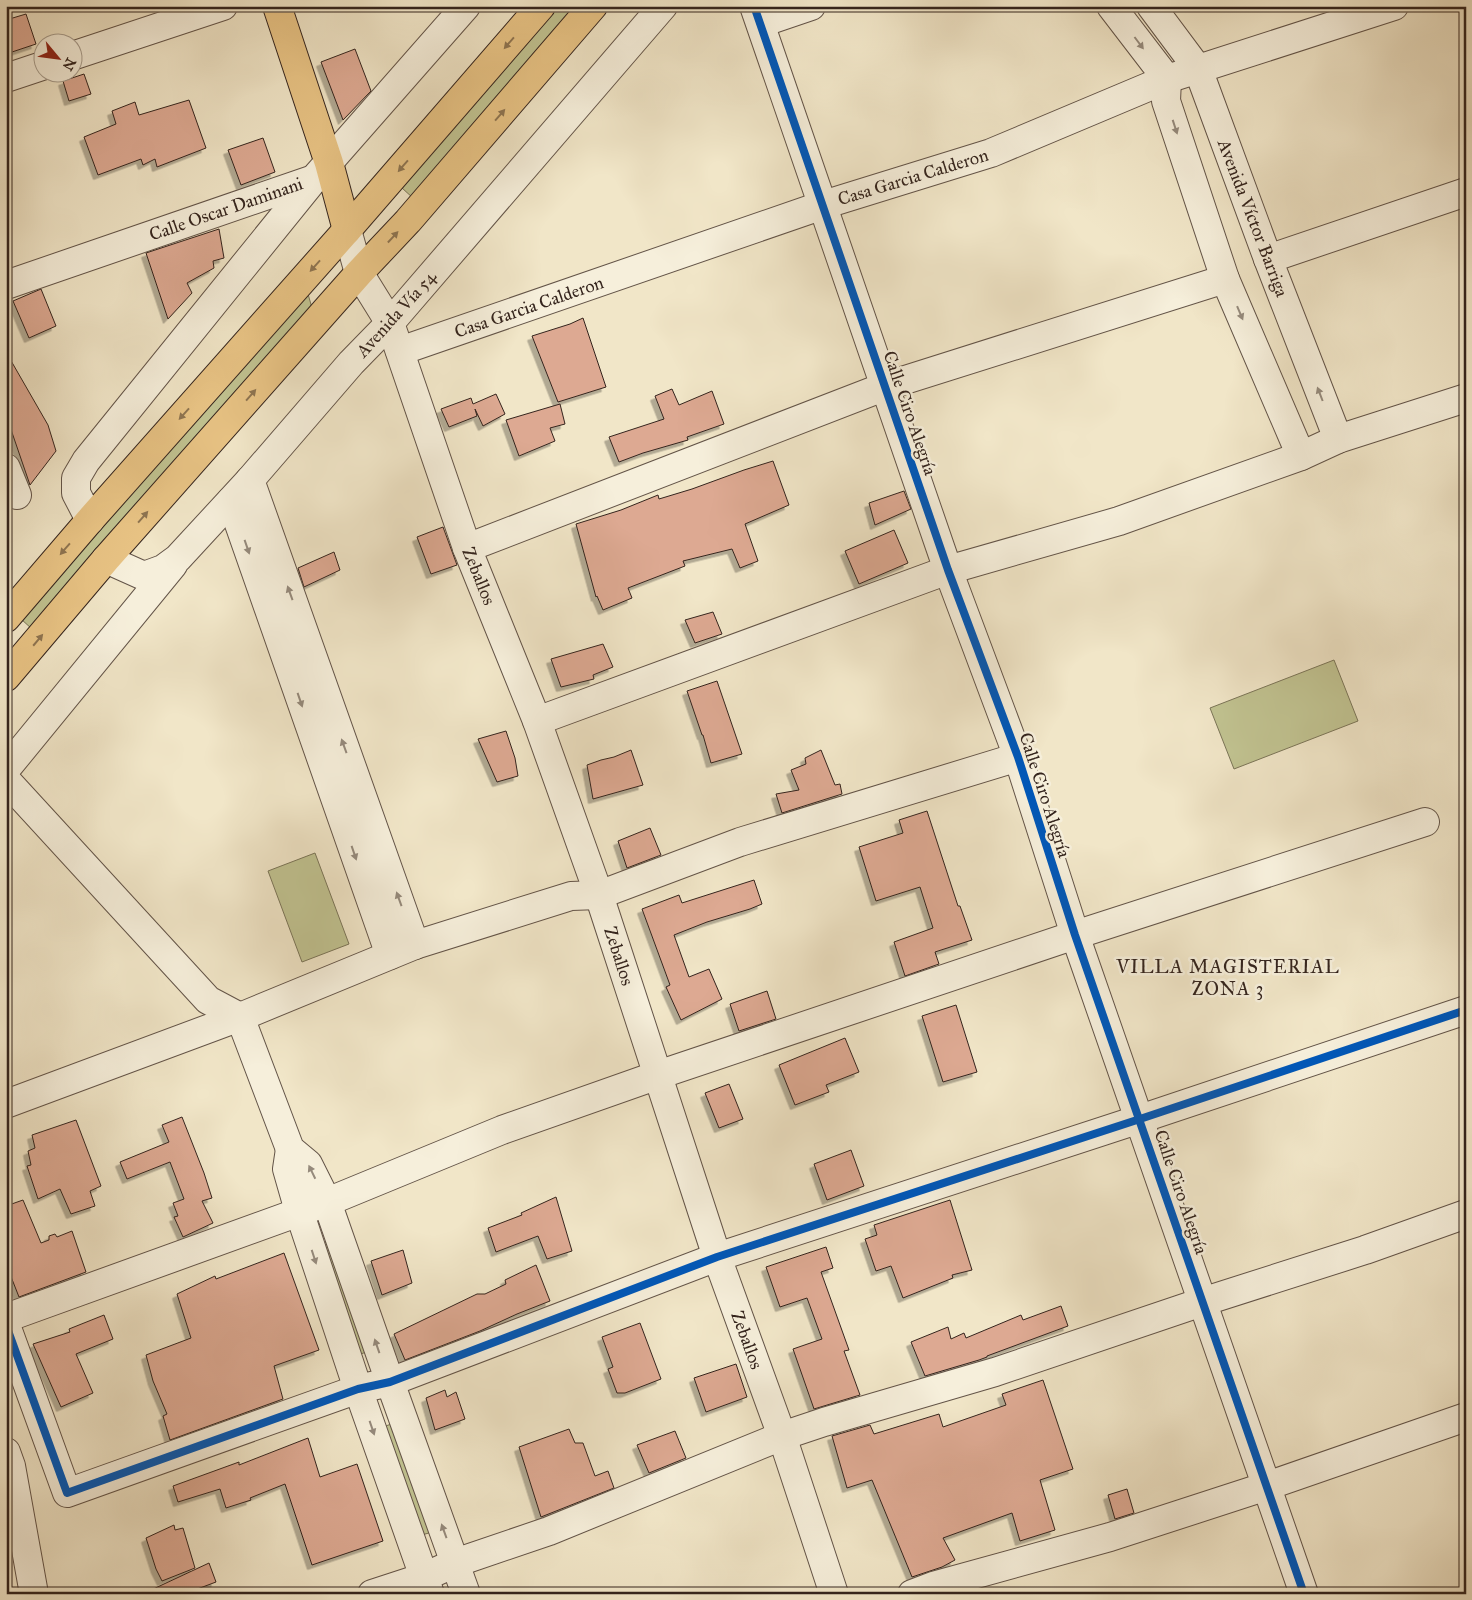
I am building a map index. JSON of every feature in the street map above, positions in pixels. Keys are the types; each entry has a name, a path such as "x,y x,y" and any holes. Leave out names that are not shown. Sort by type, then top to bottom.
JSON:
{"main road":[{"path":"277,6 321,171 347,230"},
{"path":"6,618 541,6"},
{"path":"6,677 106,558 359,273 408,221 593,6"}],"street":[{"path":"82,53 223,6"},
{"path":"90,520 76,493 76,478 81,469 321,171 466,6"},
{"name":"Avenida Vía 54","path":"106,558 144,576 163,568 178,558 250,480 351,363 390,323 663,6"},
{"path":"758,15 811,6"},
{"path":"1111,6 1167,79 1166,102 1225,279 1301,456"},
{"name":"Avenida Víctor Barriga","path":"1151,6 1198,69 1268,259 1338,439"},
{"name":"Casa Garcia Calderon","path":"400,352 823,205 991,153 1167,79 1394,6"},
{"name":"Calle Ciro Alegría","path":"758,15 948,570 1018,757 1075,935 1304,1594"},
{"path":"6,78 32,69"},
{"name":"Calle Oscar Daminani","path":"6,285 321,171"},
{"path":"1268,259 1466,192"},
{"name":"Zeballos","path":"347,230 359,273 390,323 467,548 537,721 599,895 718,1257 782,1436 834,1594"},
{"path":"467,548 886,386 1225,279"},
{"path":"537,721 948,570 1119,521 1301,456 1338,439 1466,398"},
{"path":"6,468 17,496"},
{"path":"250,480 415,945"},
{"path":"231,501 390,955"},
{"path":"6,769 178,558"},
{"path":"6,1104 240,1017 415,945 570,896 599,895 740,842 1018,757"},
{"path":"6,780 208,1000 240,1017 290,1149 287,1169 299,1211 358,1390 427,1585"},
{"path":"6,1318 326,1202 502,1130 1075,935 1425,822"},
{"path":"6,1324 67,1492 358,1390 390,1382 718,1257 1466,1010"},
{"path":"290,1149 308,1164 326,1202 466,1594"},
{"path":"372,1594 427,1585 455,1564 557,1527 782,1436 995,1372 1202,1302 1365,1250 1466,1214"},
{"path":"912,1594 932,1586 1110,1537 1267,1486 1466,1417"},
{"path":"6,1452 11,1466 34,1594"}],"green space":[{"path":"556,6 576,6 413,198 402,188"},
{"path":"308,294 312,308 32,629 21,619"},
{"path":"1334,660 1358,721 1234,769 1210,708"},
{"path":"315,853 349,944 302,962 268,871"},
{"path":"332,1240 369,1351 358,1355 321,1244"},
{"path":"394,1423 432,1532 422,1535 383,1427"}],"building":[{"path":"26,14 32,32 32,45 6,54 6,20"},
{"path":"355,49 371,91 343,120 321,62"},
{"path":"84,74 91,94 69,101 63,82 82,82 82,75"},
{"path":"189,100 206,148 157,167 155,159 143,165 141,159 98,175 84,137 116,124 112,111 135,102 139,115"},
{"path":"263,138 275,172 241,185 228,150"},
{"path":"219,229 224,258 213,261 214,268 187,283 192,293 168,319 146,253"},
{"path":"41,289 56,326 29,338 13,301"},
{"path":"583,318 606,387 558,402 532,336"},
{"path":"6,352 48,425 56,451 30,485 6,415"},
{"path":"672,389 679,405 712,391 724,424 687,437 688,440 619,462 609,437 664,419 655,396"},
{"path":"496,394 505,414 483,426 475,409 477,416 449,427 441,409 471,398 473,404"},
{"path":"560,404 565,424 550,428 555,441 519,456 506,420"},
{"path":"773,461 789,505 745,524 758,561 740,568 732,549 683,561 685,566 628,588 632,598 603,610 596,597 576,524 621,510 658,495 659,499"},
{"path":"904,491 911,509 875,525 869,503"},
{"path":"443,527 457,565 431,574 417,537"},
{"path":"894,530 908,563 859,584 845,551"},
{"path":"334,552 340,570 304,587 298,568"},
{"path":"713,612 722,634 695,643 685,620"},
{"path":"603,644 613,667 593,675 594,679 561,687 551,659"},
{"path":"717,681 742,754 711,763 687,691"},
{"path":"506,731 515,758 518,776 497,782 478,739"},
{"path":"631,750 643,785 593,799 587,765"},
{"path":"821,750 835,785 840,784 842,794 782,813 776,794 799,790 791,770 806,764 805,758"},
{"path":"927,811 958,906 960,906 972,940 935,952 939,964 905,976 894,942 933,928 920,887 876,901 859,847 903,833 899,820"},
{"path":"650,828 661,855 627,868 618,841"},
{"path":"754,880 762,904 674,935 689,977 709,969 722,999 681,1020 666,987 670,985 642,909 679,895 682,903"},
{"path":"767,991 776,1019 739,1031 730,1004"},
{"path":"956,1005 977,1072 943,1082 922,1016"},
{"path":"845,1038 859,1072 826,1085 829,1092 795,1105 779,1065"},
{"path":"729,1084 743,1119 719,1128 705,1093"},
{"path":"182,1117 212,1198 202,1201 213,1223 183,1237 174,1217 178,1216 173,1203 184,1199 170,1162 127,1179 120,1162 169,1142 162,1125"},
{"path":"76,1120 101,1186 90,1191 95,1206 71,1214 60,1189 38,1199 27,1166 31,1165 28,1151 35,1148 32,1135"},
{"path":"851,1150 864,1186 827,1200 814,1164"},
{"path":"556,1197 572,1251 547,1259 538,1236 496,1252 488,1228 522,1215 521,1213"},
{"path":"23,1200 41,1243 49,1240 49,1236 55,1234 57,1237 72,1231 86,1272 19,1297 6,1264 6,1206"},
{"path":"950,1200 972,1270 952,1275 953,1278 903,1298 891,1266 876,1271 865,1239 877,1235 874,1225"},
{"path":"826,1247 833,1268 821,1272 849,1350 844,1351 860,1395 814,1409 793,1349 822,1339 807,1298 780,1307 766,1267"},
{"path":"403,1250 412,1283 382,1295 371,1261"},
{"path":"284,1253 319,1350 274,1366 283,1399 170,1440 163,1416 167,1414 153,1381 146,1355 191,1338 177,1294 215,1276 216,1279"},
{"path":"536,1265 550,1301 405,1360 394,1334 477,1294 485,1294 506,1284 505,1280"},
{"path":"1061,1306 1068,1326 979,1360 925,1376 911,1342 948,1327 951,1339 964,1333 966,1338 1021,1315 1023,1320"},
{"path":"104,1315 113,1339 76,1354 93,1393 61,1407 33,1344 70,1332 69,1329"},
{"path":"640,1323 661,1379 625,1393 617,1393 608,1369 613,1367 602,1337"},
{"path":"736,1364 747,1397 706,1412 694,1378"},
{"path":"1043,1380 1073,1469 1040,1480 1055,1530 1020,1541 1012,1513 943,1538 955,1560 942,1567 912,1577 872,1480 847,1488 832,1436 870,1425 874,1434 939,1414 943,1427 1006,1405 1002,1394"},
{"path":"445,1390 447,1397 456,1392 465,1419 435,1430 426,1398"},
{"path":"569,1429 575,1443 583,1443 595,1476 608,1471 614,1488 541,1517 519,1447"},
{"path":"675,1431 686,1458 649,1473 637,1445"},
{"path":"308,1438 320,1477 357,1464 383,1541 312,1565 285,1484 250,1498 251,1500 226,1508 220,1489 178,1502 173,1486 239,1462 239,1465"},
{"path":"1127,1489 1134,1513 1115,1519 1108,1495"},
{"path":"174,1525 175,1530 183,1528 195,1568 162,1581 146,1538"},
{"path":"209,1563 216,1582 184,1594 150,1594 149,1591"}],"cycle path":[{"path":"754,6 948,570 1018,757 1075,935 1304,1594"},
{"path":"6,1325 67,1493 358,1389 390,1382 717,1257 1466,1010"}],"district":[{"name":"VILLA MAGISTERIAL ZONA 3","path":"1228,977"}]}
